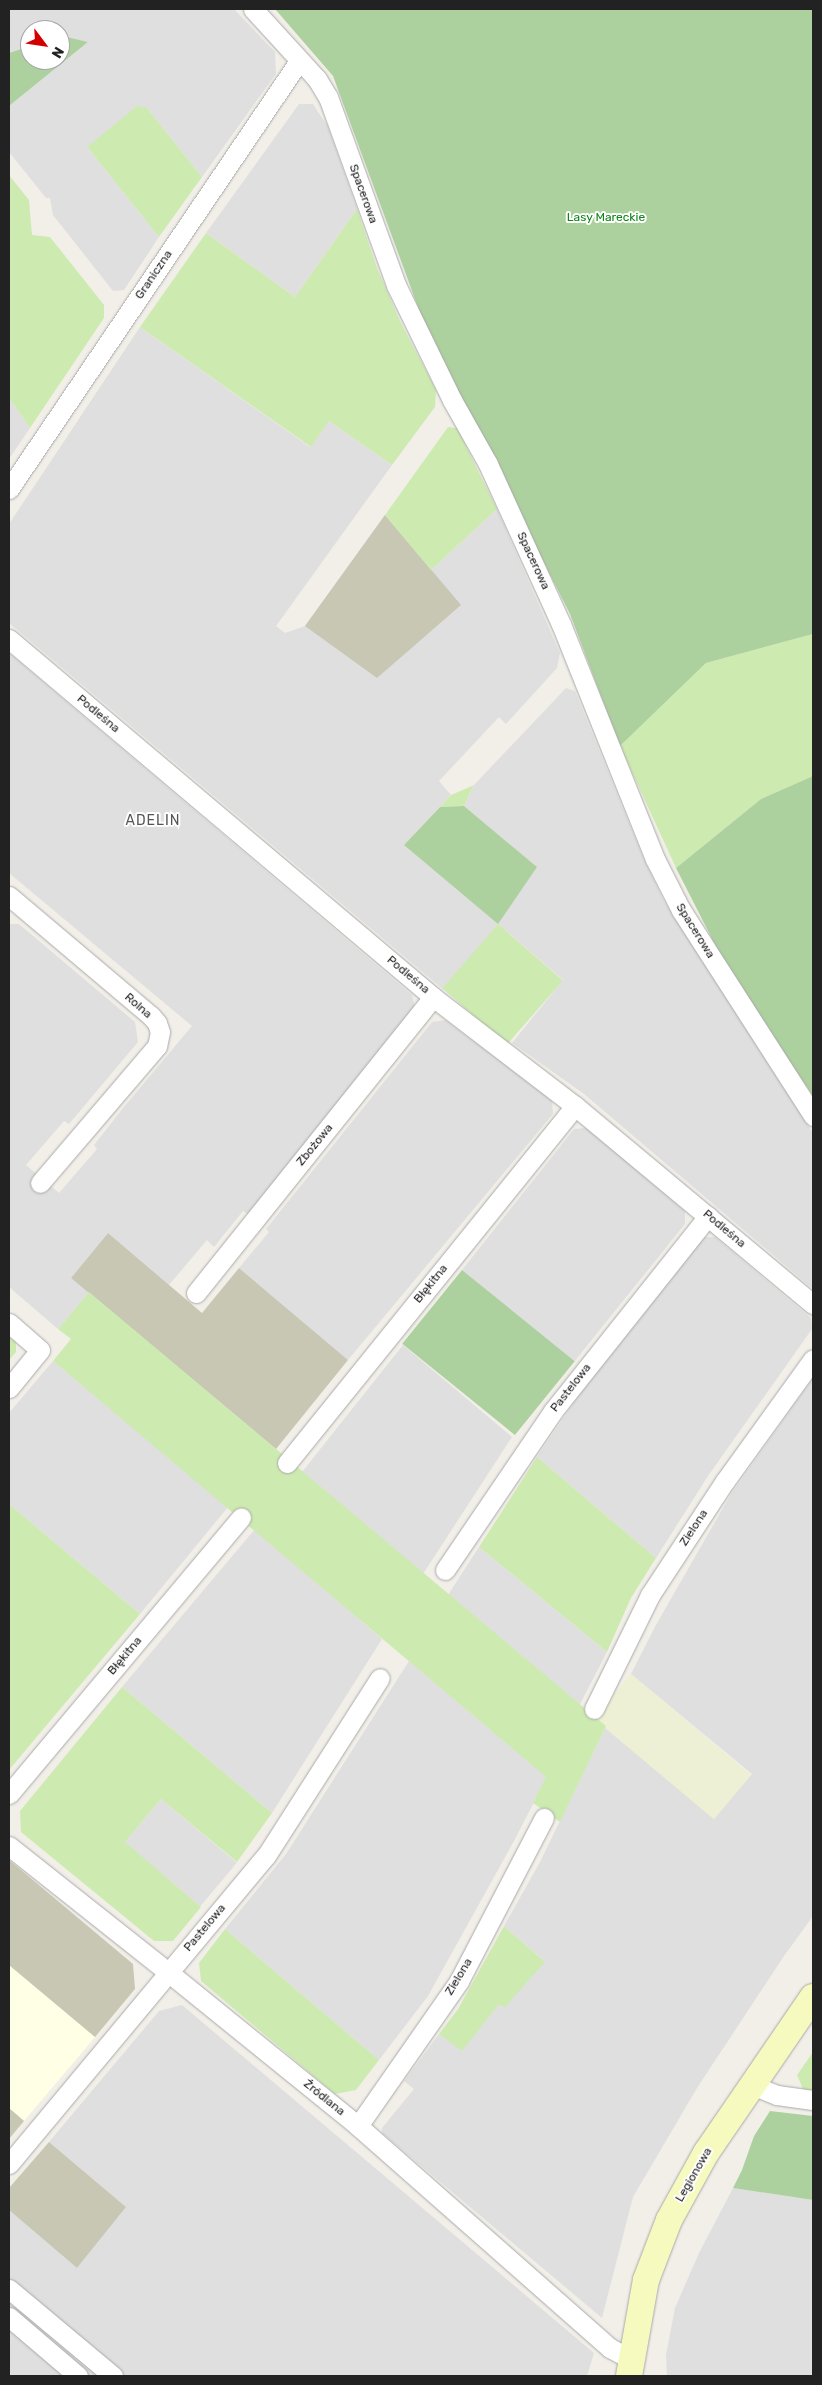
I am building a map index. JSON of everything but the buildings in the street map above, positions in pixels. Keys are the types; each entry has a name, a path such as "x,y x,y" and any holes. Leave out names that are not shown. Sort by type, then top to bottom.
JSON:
{"main road":[{"name":"Legionowa","path":"630,2368 646,2280 669,2220 706,2153 813,1997"}],"street":[{"name":"Spacerowa","path":"253,9 316,79 328,97 396,284 452,400 488,464 557,615 655,859 681,910 813,1116"},
{"name":"Graniczna","path":"9,489 299,61"},
{"name":"Podleśna","path":"9,639 433,997 575,1106 813,1304"},
{"name":"Rolna","path":"9,896 151,1016 157,1023 160,1032 157,1046 40,1183"},
{"name":"Zbożowa","path":"196,1293 433,997"},
{"name":"Błękitna","path":"287,1463 575,1106"},
{"name":"Pastelowa","path":"445,1570 553,1411 708,1216"},
{"path":"9,1323 40,1350 9,1388"},
{"name":"Zielona","path":"594,1709 650,1595 725,1481 813,1358"},
{"name":"Błękitna","path":"9,1794 242,1518"},
{"name":"Pastelowa","path":"9,2164 266,1856 380,1678"},
{"name":"Zielona","path":"358,2126 458,1980 544,1818"},
{"name":"Źródlana","path":"9,1846 358,2126 610,2348 630,2368"},
{"path":"752,2085 777,2095 813,2100"},
{"path":"9,2289 113,2376"},
{"path":"9,2317 78,2376"}],"shaded area":[{"path":"9,9 234,9 275,52 276,74 202,177 147,108 87,147 159,237 124,290 113,291 53,215 50,198 46,198 9,152 9,106 53,70 70,70 70,57 88,42 70,39 70,20 20,20 20,49 9,53"},
{"path":"299,104 313,104 328,127 357,209 295,297 206,233"},
{"path":"140,327 310,447 329,421 392,465 276,626 285,633 305,626 385,515 431,570 497,509 560,653 557,668 506,724 499,717 439,781 451,795 404,845 537,867 464,806 474,785 566,688 575,691 642,855 664,901 813,1133 813,1289 584,1094 512,1043 563,980 498,924 444,990 9,623 9,524"},
{"path":"9,398 30,428 9,459"},
{"path":"385,515 461,605 377,678 305,626"},
{"path":"9,653 412,995 415,1008 248,1214 243,1211 214,1247 207,1240 169,1285 108,1233 71,1278 89,1292 58,1329 9,1287 9,924 19,924 135,1022 138,1042 69,1124 64,1121 26,1165 59,1193 97,1149 94,1145 123,1108 192,1026 9,873"},
{"path":"445,1020 552,1100 553,1114 348,1360 239,1268 269,1232 266,1229 432,1022"},
{"path":"587,1128 685,1211 685,1224 574,1362 462,1270 574,1129"},
{"path":"108,1233 202,1313 239,1268 348,1360 276,1449 71,1278"},
{"path":"703,1237 715,1237 811,1318 812,1329 708,1476 656,1558 537,1457 591,1377"},
{"path":"403,1345 512,1437 423,1574 302,1472"},
{"path":"53,1361 228,1507 140,1614 9,1504 9,1413"},
{"path":"813,1378 813,1916 784,1956 697,2088 633,2197 602,2318 382,2133 382,2128 414,2089 404,2081 439,2034 462,2050 499,2003 503,2008 544,1961 504,1926 540,1862 606,1726 713,1817 752,1774 631,1674 657,1623 731,1494"},
{"path":"255,1529 382,1639 272,1813 122,1687"},
{"path":"479,1547 607,1652 579,1706 448,1595"},
{"path":"409,1661 547,1777 514,1841 428,1996 379,2060 225,1929 286,1854"},
{"path":"631,1674 751,1775 714,1819 594,1718"},
{"path":"161,1799 237,1863 200,1906 124,1843"},
{"path":"9,1860 133,1964 135,1989 95,2037 9,1965"},
{"path":"9,1965 95,2037 24,2121 9,2108"},
{"path":"182,2005 594,2353 587,2376 9,2376 9,2210 77,2268 126,2207 49,2142 159,2011"},
{"path":"9,2108 24,2121 9,2139"},
{"path":"49,2142 126,2207 77,2268 9,2210 9,2188"},
{"path":"733,2188 813,2200 813,2376 667,2376 666,2355 675,2308 699,2253"}],"green space":[{"name":"Lasy Mareckie","path":"275,9 813,9 813,634 706,663 620,746 570,614 425,326 333,76"},
{"path":"70,38 88,42 70,57"},
{"path":"20,49 20,70 53,70 9,106 9,53"},
{"path":"137,106 147,108 202,177 159,237 87,147"},
{"path":"9,175 29,200 32,235 50,237 104,305 104,318 30,428 9,398"},
{"path":"357,209 377,268 400,321 436,390 435,407 392,465 329,421 311,447 140,327 206,233 295,297"},
{"path":"448,427 457,428 497,509 431,570 385,515"},
{"path":"813,634 813,776 761,799 676,868 620,746 706,663"},
{"path":"813,776 813,1096 728,970 676,868 761,799"},
{"path":"474,785 464,806 440,807 451,795"},
{"path":"464,806 537,867 498,924 404,845 440,807"},
{"path":"498,924 563,980 507,1045 442,988"},
{"path":"462,1270 575,1361 515,1435 402,1344"},
{"path":"89,1292 606,1726 560,1822 533,1803 546,1777 53,1361 71,1339 58,1329"},
{"path":"9,1331 16,1337 16,1352 9,1360"},
{"path":"537,1457 656,1558 631,1598 607,1652 479,1547"},
{"path":"9,1504 140,1614 9,1770"},
{"path":"122,1687 272,1813 237,1862 161,1799 125,1842 201,1907 173,1941 154,1941 21,1832 20,1811"},
{"path":"504,1926 545,1962 504,2008 499,2004 462,2051 439,2034 458,2009"},
{"path":"225,1929 379,2060 356,2090 335,2094 201,1981 199,1963"},
{"path":"813,2052 813,2091 803,2089 797,2075"},
{"path":"770,2111 813,2116 813,2200 733,2188 742,2170 754,2136"}],"district":[{"name":"ADELIN","path":"153,821"}]}
